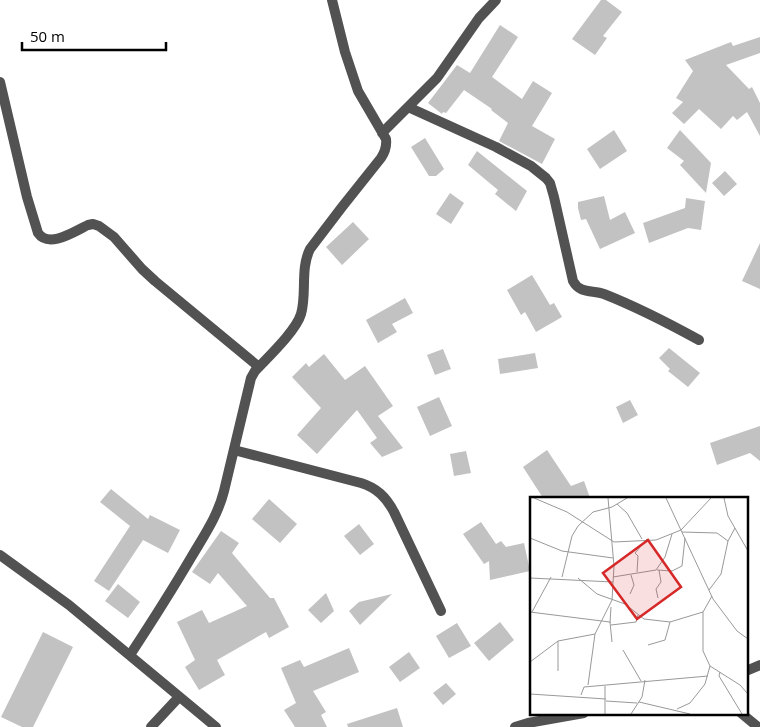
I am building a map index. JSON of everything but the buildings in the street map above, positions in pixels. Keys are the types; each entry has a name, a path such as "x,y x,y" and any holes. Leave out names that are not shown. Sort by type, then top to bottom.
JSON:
{"street":[{"path":"130,655 215,518 234,450 250,378 299,321 303,303 307,254 336,214 382,158 386,139 358,91 345,52 332,0"},
{"path":"382,133 437,78 479,18 496,0"},
{"path":"0,82 27,198 40,237 50,240 88,225 99,226 114,237 155,281 259,367"},
{"path":"408,107 496,147 531,166 546,178 550,183 554,197 573,281 578,288 587,292 603,294 655,317 699,340"},
{"path":"234,450 361,482 376,490 390,503 441,611"},
{"path":"0,555 69,605 216,727"},
{"path":"748,670 760,665"},
{"path":"151,727 179,697"},
{"path":"515,727 578,714"},
{"path":"742,714 758,727"}]}
